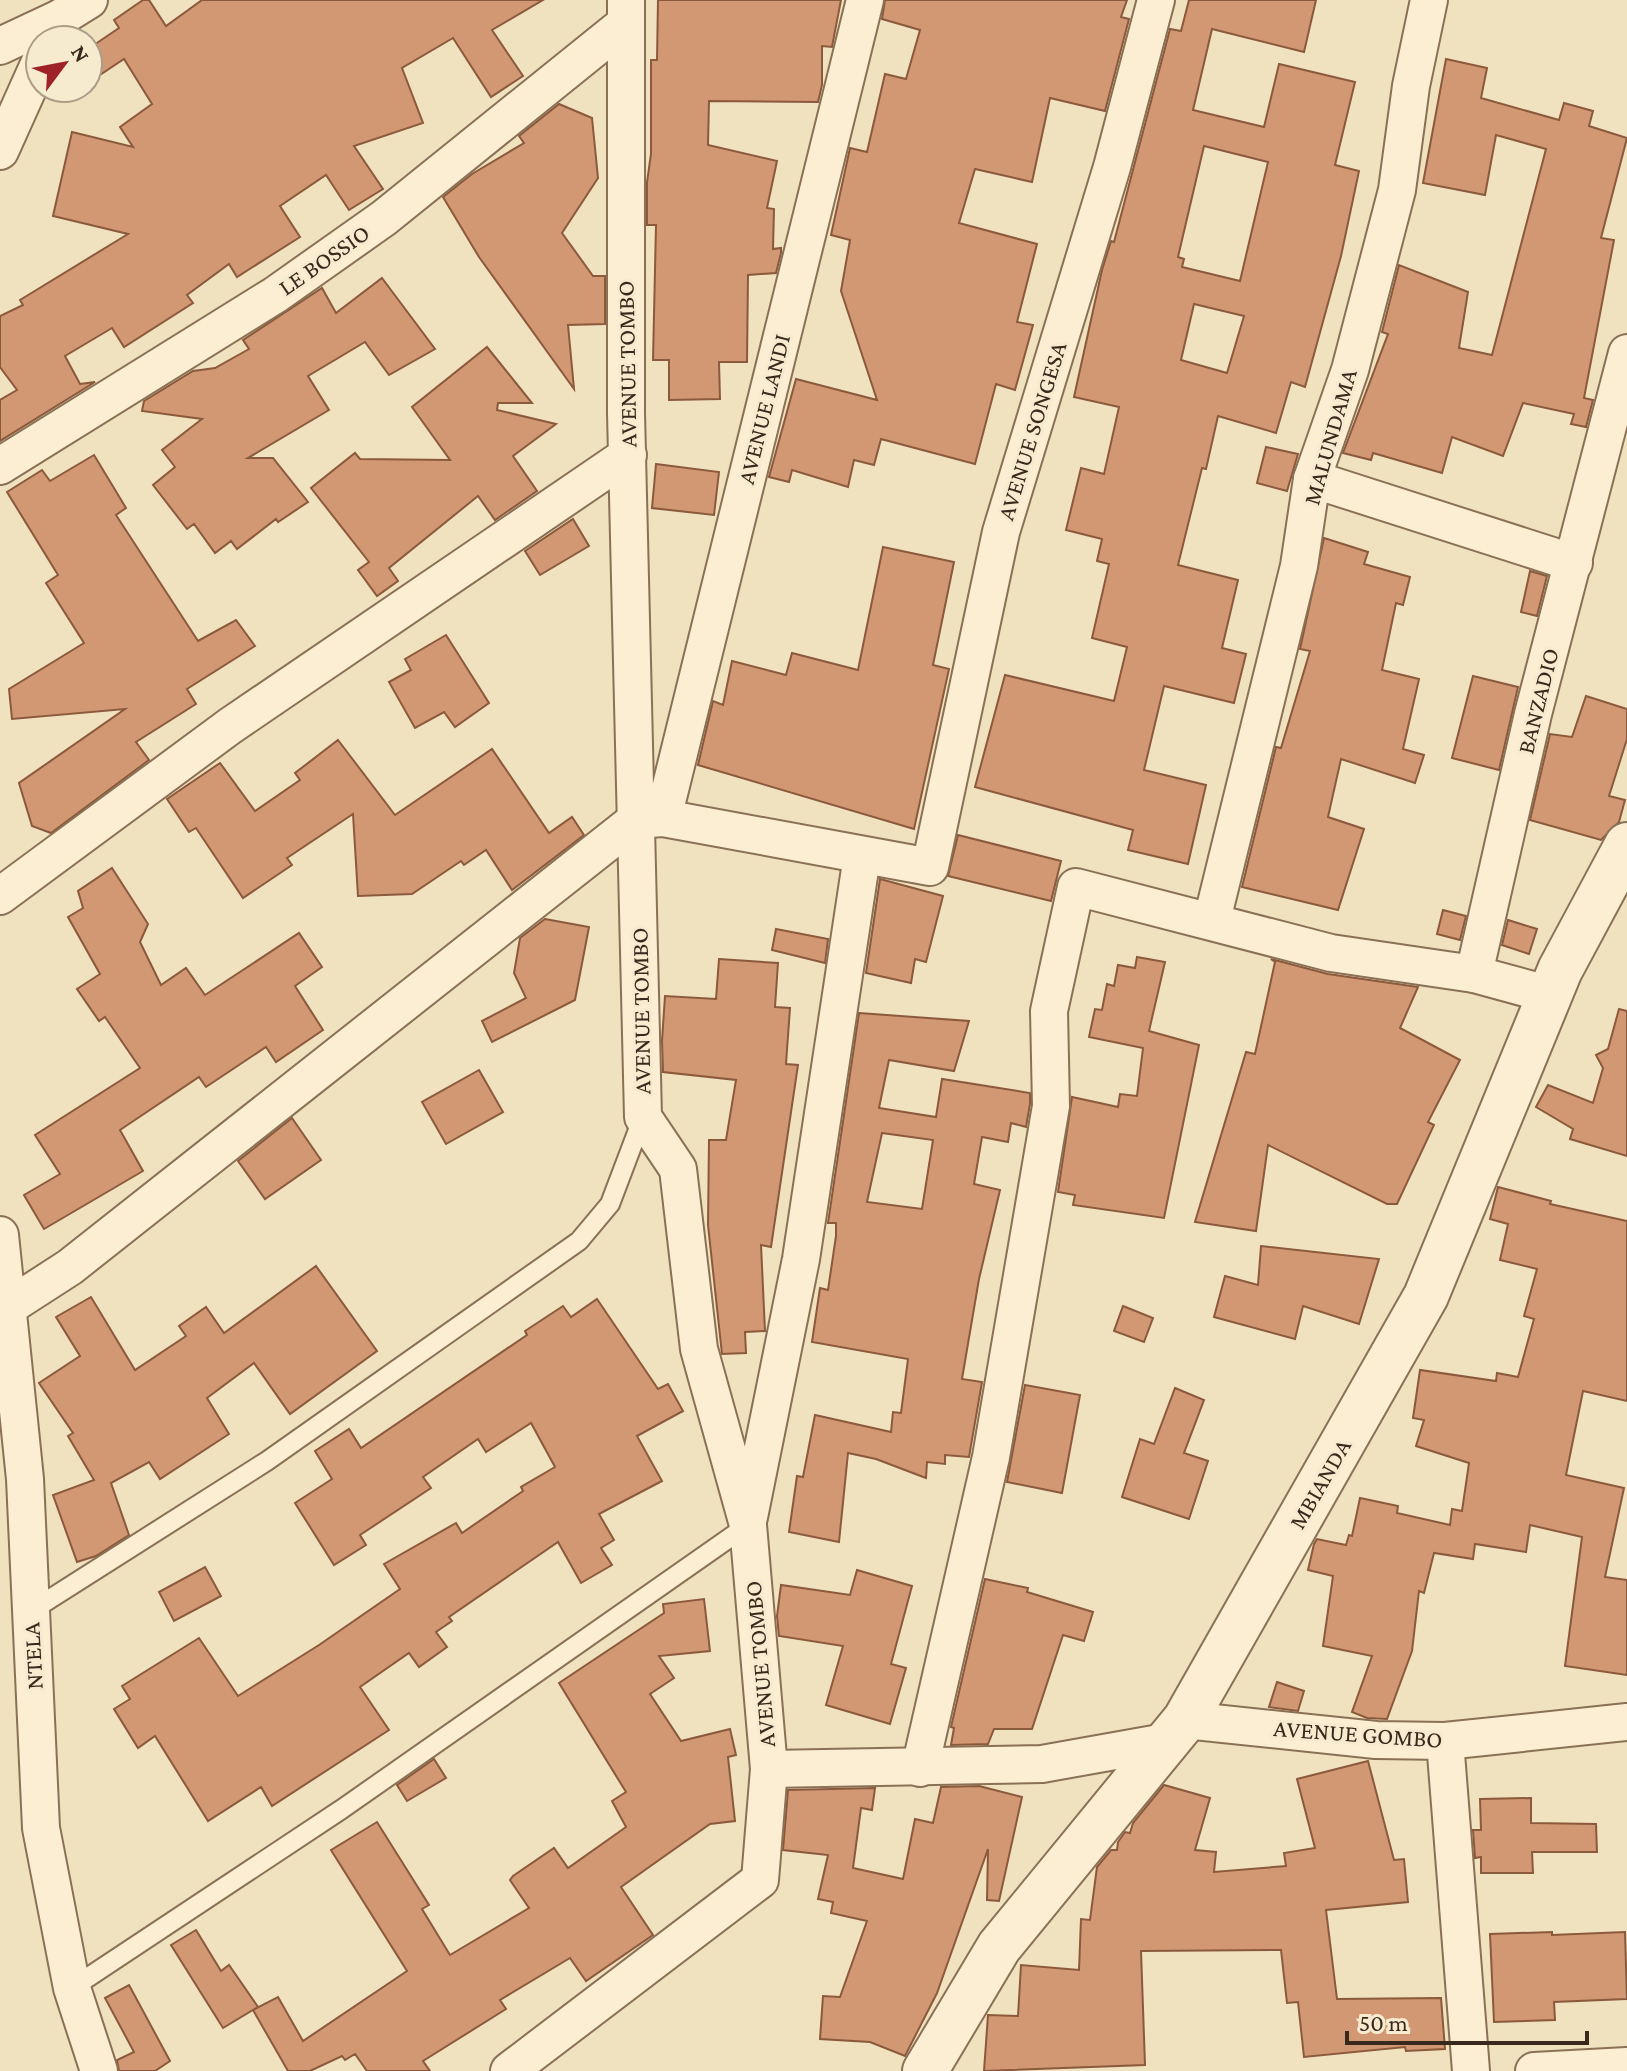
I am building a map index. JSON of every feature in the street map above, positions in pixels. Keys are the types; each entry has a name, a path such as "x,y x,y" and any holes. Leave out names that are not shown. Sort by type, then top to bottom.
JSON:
{"street":[{"name":"AVENUE LANDI","path":"650,819 865,0"},
{"name":"AVENUE SONGESA","path":"862,856 930,867 1001,532 1112,167 1156,0"},
{"name":"MALUNDAMA","path":"1212,920 1299,566 1312,479 1350,370 1397,190 1411,86 1429,0"},
{"name":"AVENUE TOMBO","path":"509,2071 760,1880 769,1769 748,1525 699,1349 678,1169 643,1117 650,819 628,455 626,12"},
{"name":"LE BOSSIO","path":"0,466 275,295 336,253 466,154 626,12"},
{"path":"0,46 66,19"},
{"path":"0,151 24,98"},
{"name":"BANZADIO","path":"1474,974 1533,714 1627,353"},
{"path":"0,896 230,726 628,455"},
{"path":"1312,479 1574,563"},
{"path":"8,1307 70,1267 650,819 862,856 801,1259 748,1525"},
{"name":"MBIANDA","path":"925,2071 999,1947 1178,1730 1426,1296 1551,995 1627,845"},
{"path":"920,1768 991,1457 1051,1106 1049,1011 1076,887 1331,953 1474,974 1551,995"},
{"name":"NTELA","path":"0,1235 8,1307 11,1444 31,1611 41,1828 72,1988 99,2071"},
{"name":"AVENUE GOMBO","path":"769,1769 1042,1764 1178,1730 1445,1741 1627,1722"},
{"path":"1445,1741 1471,2071"},
{"path":"1534,2071 1627,2066"}],"lane":[{"path":"31,1611 267,1461 579,1241 610,1204 643,1117"},
{"path":"72,1988 342,1809 748,1525"}],"building":[{"path":"143,0 149,0 166,26 202,0 543,0 492,30 523,76 491,97 453,38 402,68 423,123 354,146 383,189 349,210 326,175 280,206 300,237 237,277 229,264 187,295 193,303 124,347 112,328 65,356 80,384 95,382 0,441 0,400 17,390 0,367 0,316 23,305 20,300 128,234 53,216 72,132 133,147 120,127 152,104 124,59 104,72 104,38 119,28 114,20"},
{"path":"658,0 841,0 832,47 822,46 822,85 818,102 709,101 708,145 777,161 767,208 774,209 773,249 781,248 776,273 748,275 747,362 719,362 720,399 669,400 669,360 653,360 656,225 647,225 647,182 651,154 651,60 657,60"},
{"path":"885,0 1127,0 1121,17 1129,19 1105,111 1050,98 1032,182 975,169 959,223 1037,244 1017,322 1033,325 1015,390 996,384 975,464 881,439 874,465 854,460 848,487 792,470 789,482 769,477 796,379 877,400 841,291 850,240 831,235 850,148 867,152 885,74 906,79 920,30 882,19"},
{"path":"1189,0 1316,0 1304,52 1212,29 1193,110 1264,127 1279,64 1355,82 1335,165 1359,171 1341,256 1305,387 1291,382 1276,433 1218,416 1178,565 1238,580 1222,648 1246,654 1234,703 1164,686 1144,770 1206,785 1188,864 1128,850 1133,830 975,787 1005,675 1114,701 1127,647 1092,638 1109,564 1097,561 1102,539 1066,530 1081,468 1104,474 1119,407 1074,397 1102,270 1111,241 1114,242 1170,29 1181,31","holes":["1204,146 1268,162 1240,281 1182,267 1184,259 1178,257","1194,304 1244,316 1227,373 1181,360"]},
{"path":"1446,59 1487,68 1481,98 1559,120 1564,103 1593,111 1589,126 1627,138 1601,238 1614,240 1584,398 1593,400 1586,427 1571,424 1574,414 1523,403 1503,456 1452,437 1442,473 1373,453 1371,460 1343,453 1388,334 1382,332 1399,265 1468,292 1459,348 1492,355 1546,149 1496,135 1485,195 1423,183"},
{"path":"559,104 592,118 598,178 562,233 593,276 605,276 605,324 568,325 574,389 479,257 443,197 472,174 524,143 519,136"},
{"path":"382,278 435,349 389,375 365,342 308,376 329,410 248,458 273,458 308,502 278,522 276,519 237,549 231,541 215,553 194,524 187,529 153,485 175,467 162,450 202,419 142,411 144,401 193,371 215,368 249,349 243,340 322,288 336,313"},
{"path":"487,347 532,403 498,403 497,410 556,424 513,456 537,491 495,520 478,496 389,568 398,581 377,596 358,570 369,562 311,488 355,453 360,459 450,460 412,407"},
{"path":"1266,447 1298,454 1287,491 1257,483"},
{"path":"94,455 126,508 116,515 198,641 236,620 255,646 187,689 196,704 136,742 149,760 51,833 32,826 19,783 125,709 12,719 9,689 84,643 46,583 58,575 7,492 42,470 50,481"},
{"path":"656,464 719,472 714,515 652,508"},
{"path":"573,519 589,546 540,575 525,551"},
{"path":"1324,538 1368,552 1364,564 1410,577 1403,605 1396,603 1382,670 1419,679 1403,749 1424,755 1415,783 1341,759 1328,817 1364,829 1338,910 1242,887 1276,747 1281,748 1310,651 1300,649"},
{"path":"883,547 954,562 933,665 949,669 914,829 698,765 713,701 723,705 732,661 786,675 792,653 858,670"},
{"path":"1530,571 1547,576 1537,616 1521,612"},
{"path":"446,635 489,703 455,727 444,712 415,728 389,682 411,670 405,659"},
{"path":"1473,676 1518,687 1499,770 1452,758"},
{"path":"1586,696 1627,709 1627,739 1609,796 1625,800 1619,822 1601,840 1530,820 1550,734 1572,737"},
{"path":"338,740 395,815 492,749 549,833 572,817 584,835 512,890 486,850 464,865 461,861 412,894 358,896 353,814 287,858 292,865 243,898 196,828 189,832 167,799 220,763 255,811 300,780 295,773"},
{"path":"958,835 1061,861 1051,901 948,876"},
{"path":"112,868 148,924 140,942 161,985 186,968 205,995 299,933 322,967 295,986 323,1030 276,1062 266,1047 206,1087 199,1077 120,1130 143,1171 44,1229 24,1195 60,1174 35,1135 140,1068 105,1017 99,1021 77,989 100,974 68,917 83,908 78,891"},
{"path":"880,879 943,896 926,962 915,959 911,983 866,973"},
{"path":"1443,910 1466,916 1460,940 1437,934"},
{"path":"545,919 589,927 575,1000 492,1042 482,1021 526,998 514,973 520,938"},
{"path":"1508,920 1537,929 1529,954 1502,945"},
{"path":"776,929 828,939 825,963 772,950"},
{"path":"1137,957 1165,962 1149,1031 1199,1045 1164,1218 1073,1205 1075,1195 1058,1192 1072,1097 1118,1107 1120,1094 1137,1096 1143,1048 1089,1037 1095,1009 1102,1010 1107,984 1114,986 1118,965 1135,968"},
{"path":"719,959 778,963 775,1007 790,1008 786,1064 798,1065 771,1247 761,1245 765,1331 745,1332 746,1353 722,1354 708,1225 709,1140 726,1140 736,1080 663,1072 662,1041 665,996 716,999"},
{"path":"1271,959 1328,974 1418,987 1400,1028 1460,1060 1428,1122 1434,1125 1397,1204 1387,1204 1268,1145 1256,1231 1195,1222 1246,1052 1255,1054 1275,962"},
{"path":"1619,1009 1627,1011 1627,1156 1570,1139 1573,1129 1536,1107 1548,1085 1593,1103 1603,1068 1596,1055 1608,1049"},
{"path":"859,1013 969,1021 954,1071 889,1060 879,1108 936,1117 942,1079 1030,1093 1026,1127 1011,1123 1008,1142 982,1137 974,1184 1000,1190 979,1279 962,1379 982,1382 969,1457 945,1455 945,1464 927,1462 926,1478 876,1459 848,1453 839,1542 789,1532 797,1476 803,1477 815,1415 891,1432 893,1412 901,1413 908,1359 812,1342 820,1288 828,1290 836,1236 836,1223 828,1223","holes":["882,1133 933,1140 922,1209 867,1202"]},
{"path":"479,1070 503,1112 446,1144 422,1102"},
{"path":"292,1118 321,1160 265,1199 238,1161"},
{"path":"1498,1187 1551,1201 1550,1204 1627,1221 1627,1401 1583,1391 1566,1475 1624,1488 1605,1577 1627,1580 1627,1675 1565,1666 1582,1537 1530,1525 1526,1552 1475,1544 1473,1559 1434,1553 1424,1593 1419,1591 1412,1651 1387,1719 1367,1718 1352,1712 1372,1656 1323,1646 1333,1576 1308,1570 1314,1544 1317,1539 1346,1545 1349,1535 1352,1536 1360,1498 1398,1506 1397,1513 1450,1525 1452,1509 1462,1511 1469,1463 1416,1446 1424,1420 1413,1418 1420,1370 1496,1381 1497,1373 1518,1377 1534,1319 1524,1316 1537,1269 1500,1260 1508,1224 1490,1219"},
{"path":"1261,1246 1379,1259 1359,1324 1303,1306 1295,1339 1214,1317 1225,1276 1258,1285"},
{"path":"316,1266 377,1351 290,1414 254,1363 207,1398 229,1434 160,1479 149,1462 111,1483 129,1535 96,1556 77,1562 53,1495 94,1480 68,1436 73,1433 39,1383 80,1356 56,1317 91,1297 135,1370 186,1336 179,1326 206,1307 224,1333"},
{"path":"597,1299 658,1389 668,1384 683,1411 637,1436 662,1481 599,1514 614,1540 601,1548 612,1565 581,1583 558,1542 449,1617 452,1621 436,1632 447,1647 419,1667 409,1653 360,1687 389,1730 272,1806 261,1787 208,1821 155,1736 138,1748 114,1709 130,1699 122,1686 199,1638 238,1696 400,1589 384,1564 456,1523 462,1533 523,1491 521,1487 555,1467 531,1423 486,1452 478,1439 423,1477 431,1488 360,1535 366,1545 334,1565 295,1503 332,1479 315,1451 349,1429 361,1448 527,1335 525,1331 563,1306 571,1317"},
{"path":"1123,1306 1153,1318 1144,1342 1114,1331"},
{"path":"1025,1385 1080,1395 1062,1493 1007,1482"},
{"path":"1175,1388 1204,1400 1184,1453 1208,1461 1189,1519 1122,1497 1140,1439 1154,1444"},
{"path":"205,1567 221,1596 174,1621 159,1592"},
{"path":"857,1570 912,1586 891,1664 906,1668 890,1724 826,1705 843,1646 779,1636 777,1616 781,1585 850,1595"},
{"path":"985,1579 1028,1588 1027,1592 1093,1612 1084,1641 1063,1635 1032,1729 994,1729 988,1744 951,1745 954,1728 951,1727"},
{"path":"704,1599 710,1651 659,1656 674,1678 650,1694 681,1741 730,1729 736,1755 728,1757 735,1821 710,1824 621,1887 653,1935 586,1981 570,1958 500,2000 506,2009 423,2061 430,2071 367,2071 355,2054 345,2060 342,2056 310,2071 288,2071 253,2010 278,1997 303,2041 407,1971 331,1850 377,1822 429,1905 422,1909 450,1955 529,1908 510,1880 513,1876 554,1848 568,1868 626,1827 612,1801 626,1792 559,1683 664,1613 663,1604"},
{"path":"1277,1682 1304,1691 1298,1711 1269,1707"},
{"path":"434,1759 446,1778 407,1801 397,1785"},
{"path":"1368,1761 1394,1860 1404,1859 1408,1902 1326,1910 1337,1999 1441,1998 1445,2049 1406,2051 1405,2047 1304,2057 1298,2002 1287,2003 1281,1950 1141,1951 1145,2065 984,2071 988,2015 1018,2016 1021,1965 1079,1970 1081,1919 1090,1920 1097,1867 1111,1850 1117,1850 1125,1832 1130,1833 1133,1823 1164,1785 1210,1798 1195,1850 1216,1852 1214,1872 1286,1866 1284,1853 1315,1848 1297,1779"},
{"path":"979,1786 1022,1797 999,1901 987,1900 988,1849 937,1993 905,2056 870,2042 820,2039 823,1996 840,1997 867,1921 831,1913 833,1902 818,1899 828,1855 783,1850 788,1790 875,1788 872,1810 861,1808 853,1868 903,1879 915,1819 933,1823 941,1787"},
{"path":"1531,1798 1531,1823 1596,1824 1597,1852 1532,1852 1533,1873 1481,1873 1481,1857 1475,1858 1473,1830 1481,1830 1480,1799"},
{"path":"196,1930 221,1971 229,1965 258,2007 223,2028 171,1945"},
{"path":"1552,1932 1552,1935 1625,1932 1627,1999 1554,2002 1555,2020 1494,2022 1490,1934"},
{"path":"129,1985 170,2061 155,2071 119,2071 117,2060 134,2052 105,1998"}]}
